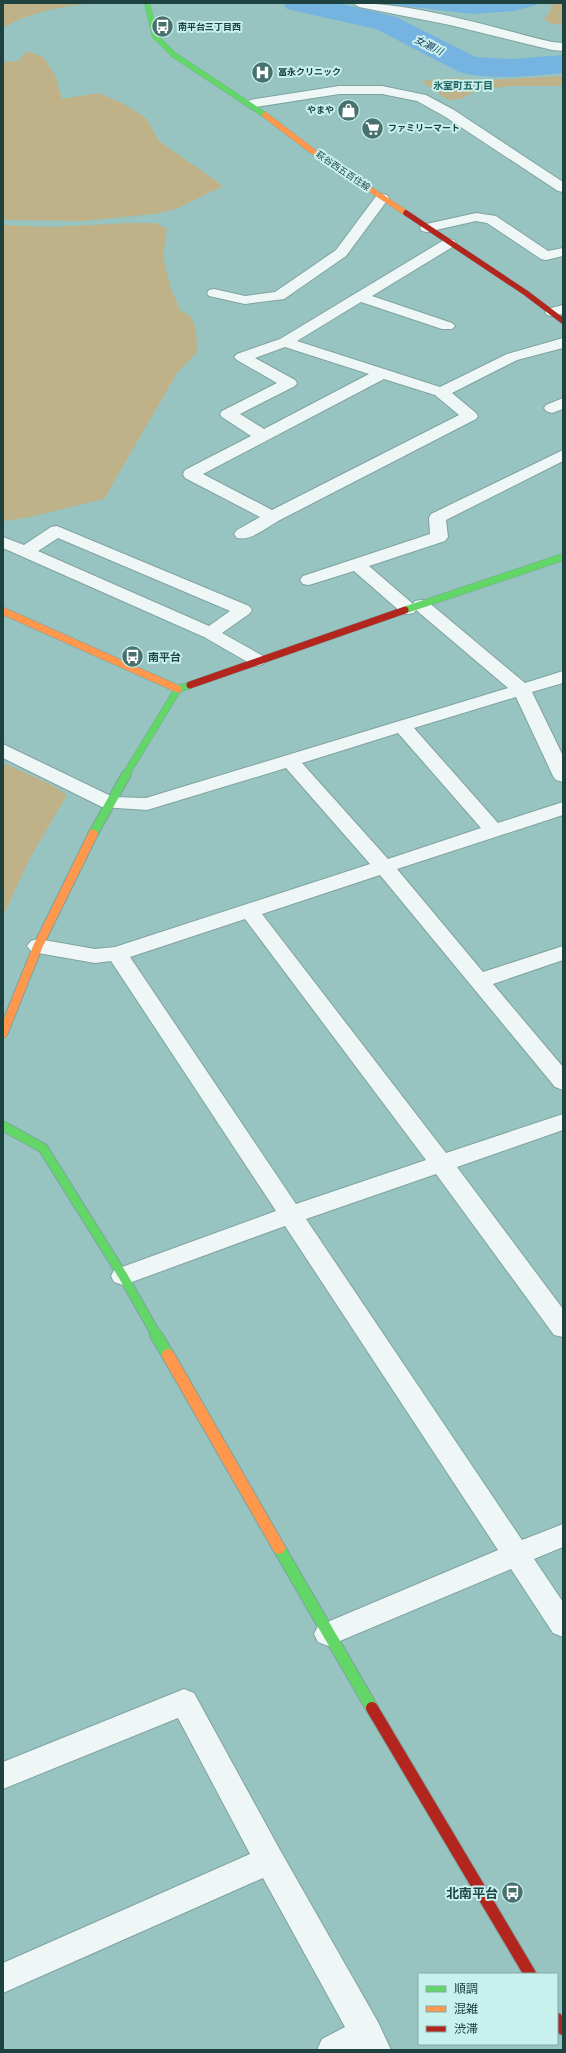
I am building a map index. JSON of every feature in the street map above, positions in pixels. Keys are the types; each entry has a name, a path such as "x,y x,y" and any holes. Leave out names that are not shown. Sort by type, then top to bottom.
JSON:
{"street":[{"name":"萩谷西五百住線","path":"146,3 155,36 163,46 174,55 250,104 311,150 382,198 559,314"},
{"path":"359,3 450,21 552,46 563,47"},
{"path":"250,104 312,93 353,89 388,91 421,98 449,113 563,188"},
{"path":"214,293 245,300 279,296 342,253 382,198"},
{"path":"427,228 476,217 491,219 546,256 563,252"},
{"path":"263,436 228,414 289,383 242,356 285,342 449,243"},
{"path":"360,297 447,326"},
{"path":"243,534 272,517 470,416 441,392 285,342"},
{"path":"441,392 512,356 563,343"},
{"path":"272,517 191,474 383,373"},
{"path":"309,580 440,537 437,518 563,455"},
{"path":"25,552 57,531 243,610 210,633"},
{"path":"3,542 210,633 257,660"},
{"path":"3,1033 38,946 109,803 178,689 257,660 563,557"},
{"path":"356,564 521,689 563,776"},
{"path":"3,611 178,689"},
{"path":"3,750 109,803 146,804 563,677"},
{"path":"402,726 494,831"},
{"path":"289,760 384,867 563,1082"},
{"path":"38,946 95,956 117,954 250,912 563,808"},
{"path":"250,912 441,1163 563,1328"},
{"path":"480,981 563,953"},
{"path":"117,954 515,1556 563,1625"},
{"path":"123,1276 290,1215 563,1122"},
{"path":"3,1126 44,1148 123,1276 328,1634 529,1973"},
{"path":"328,1634 563,1535"},
{"path":"3,1776 184,1702 269,1860 371,2042 332,2050"},
{"path":"3,1978 269,1860"}],"shaded area":[{"path":"3,3 102,3 63,7 39,13 3,28"},
{"path":"552,3 563,3 563,25 552,24 544,19 550,12"},
{"path":"27,51 43,57 55,75 62,99 98,93 122,103 146,118 159,141 223,186 176,209 154,214 83,221 3,220 3,62 18,61"},
{"path":"563,76 563,86 513,86 478,90 461,99 448,100 421,81 452,78 489,80"},
{"path":"156,223 167,229 163,256 170,286 180,310 191,317 196,330 197,352 177,373 104,499 25,518 3,521 3,225 51,227"},
{"path":"3,763 50,784 67,795 30,858 3,916"}],"water":[{"path":"378,3 537,3 536,5 514,11 473,14"}],"waterway":[{"name":"女瀬川","path":"297,3 386,23 470,66 511,68 563,64"}],"traffic: fast":[{"path":"147,3 155,36 174,55 265,115"},
{"path":"405,610 563,557"},
{"path":"93,834 109,803 178,689 190,685"},
{"path":"3,1126 43,1148 123,1276 168,1355"},
{"path":"279,1548 372,1708"}],"traffic: slow":[{"path":"265,115 311,150 406,213"},
{"path":"3,611 178,689"},
{"path":"3,1033 38,946 93,834"},
{"path":"168,1355 279,1548"}],"traffic: jam":[{"path":"406,213 526,293 563,321"},
{"path":"190,685 405,610"},
{"path":"372,1708 529,1973"},
{"path":"558,2021 563,2029"}],"place":[{"name":"南平台三丁目西","path":"162,27"},
{"name":"冨永クリニック","path":"262,72"},
{"name":"やまや","path":"349,110"},
{"name":"ファミリーマート","path":"372,128"},
{"name":"南平台","path":"133,657"},
{"name":"北南平台","path":"513,1893"}],"district":[{"name":"氷室町五丁目","path":"463,85"}]}
